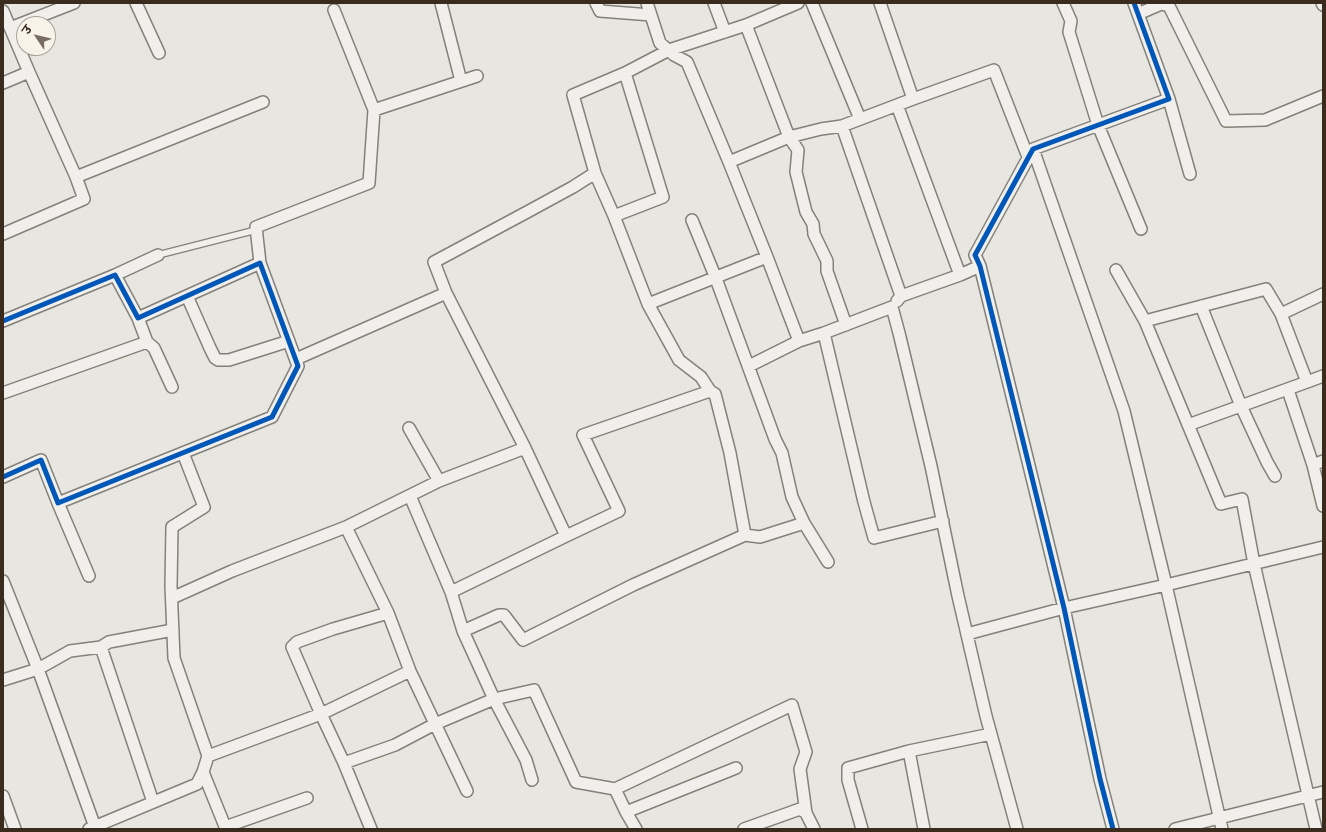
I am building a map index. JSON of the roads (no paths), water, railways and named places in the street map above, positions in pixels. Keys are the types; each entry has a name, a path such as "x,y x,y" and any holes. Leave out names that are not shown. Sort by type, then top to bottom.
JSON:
{"street":[{"path":"10,28 74,3"},
{"path":"136,3 159,53"},
{"path":"441,3 461,81"},
{"path":"596,3 600,11 651,15"},
{"path":"648,3 660,43 674,55 687,62 729,162 799,341"},
{"path":"714,3 725,32"},
{"path":"745,535 730,454 715,394 710,391 701,377 679,360 648,304 614,216 595,173 573,95 625,73 669,50 746,25 798,3"},
{"path":"812,3 860,119"},
{"path":"880,3 913,99"},
{"path":"1064,3 1071,21 1068,32 1098,125 1141,229"},
{"path":"1134,3 1169,99 1190,174"},
{"path":"1138,14 1161,4 1169,6 1226,121 1265,120 1323,96"},
{"path":"58,503 272,417 298,366 260,264 256,227 369,183 374,110 334,10"},
{"path":"3,12 76,177 84,199 3,234"},
{"path":"746,25 789,137 798,150 796,172 806,212 813,224 814,234 827,262 827,271 846,325"},
{"path":"729,162 789,137 842,126 994,70 1031,153 1124,411 1221,824"},
{"path":"3,83 29,72"},
{"path":"614,216 663,197 625,73"},
{"path":"374,110 477,76"},
{"path":"1113,829 1100,779 1064,608 980,266 975,255 1031,153 1098,125 1169,99"},
{"path":"76,177 263,102"},
{"path":"897,105 960,275"},
{"path":"842,126 901,296"},
{"path":"566,536 526,448 446,293 434,262 573,187 595,173"},
{"path":"692,220 715,276 782,453 792,497 804,523 828,562"},
{"path":"3,321 115,275 158,255"},
{"path":"648,304 715,276 767,257"},
{"path":"138,318 260,264"},
{"path":"749,366 799,341 892,307 901,296 960,275 980,266"},
{"path":"1116,270 1145,321 1221,504 1242,499 1254,564 1316,829"},
{"path":"115,275 138,318 147,342 154,348 172,387"},
{"path":"1145,321 1266,289 1281,314 1308,382"},
{"path":"296,359 446,293"},
{"path":"1281,314 1323,294"},
{"path":"187,296 210,348 215,358 218,360 229,360 289,341"},
{"path":"1201,306 1241,406 1275,476"},
{"path":"892,307 932,466 967,634 991,734 1017,829"},
{"path":"824,333 874,538 943,521"},
{"path":"3,393 147,342"},
{"path":"1188,425 1288,390 1323,376"},
{"path":"1288,390 1318,463 1323,506"},
{"path":"451,592 619,511 583,435 710,391"},
{"path":"408,428 439,481"},
{"path":"172,598 232,571 346,527 439,481 526,448"},
{"path":"3,581 38,669 92,828 197,784 208,756 174,658 172,527 204,507 183,453"},
{"path":"3,477 41,460 89,576"},
{"path":"410,496 451,592 463,631 494,699 526,760 532,780"},
{"path":"463,631 499,615 504,616 523,640 633,585 745,535 760,537 804,523"},
{"path":"346,527 388,613 410,671 467,791"},
{"path":"967,634 1064,608 1323,547"},
{"path":"371,829 344,763 292,647 297,642 333,629 388,613"},
{"path":"3,680 38,669 70,651 101,647 109,642 173,630"},
{"path":"101,647 153,802"},
{"path":"208,756 321,714 410,671"},
{"path":"344,763 395,745 435,724 494,699 534,690 576,782 615,789 792,705 806,752 800,769 806,813 814,829"},
{"path":"862,829 848,780 848,768 909,751 991,734"},
{"path":"909,751 924,829"},
{"path":"626,812 736,768"},
{"path":"203,772 225,828 307,798"},
{"path":"615,789 636,829"},
{"path":"1176,829 1221,824 1323,792"},
{"path":"3,798 15,829"},
{"path":"744,829 800,809 806,813"}],"lane":[{"path":"158,255 256,230"}]}
